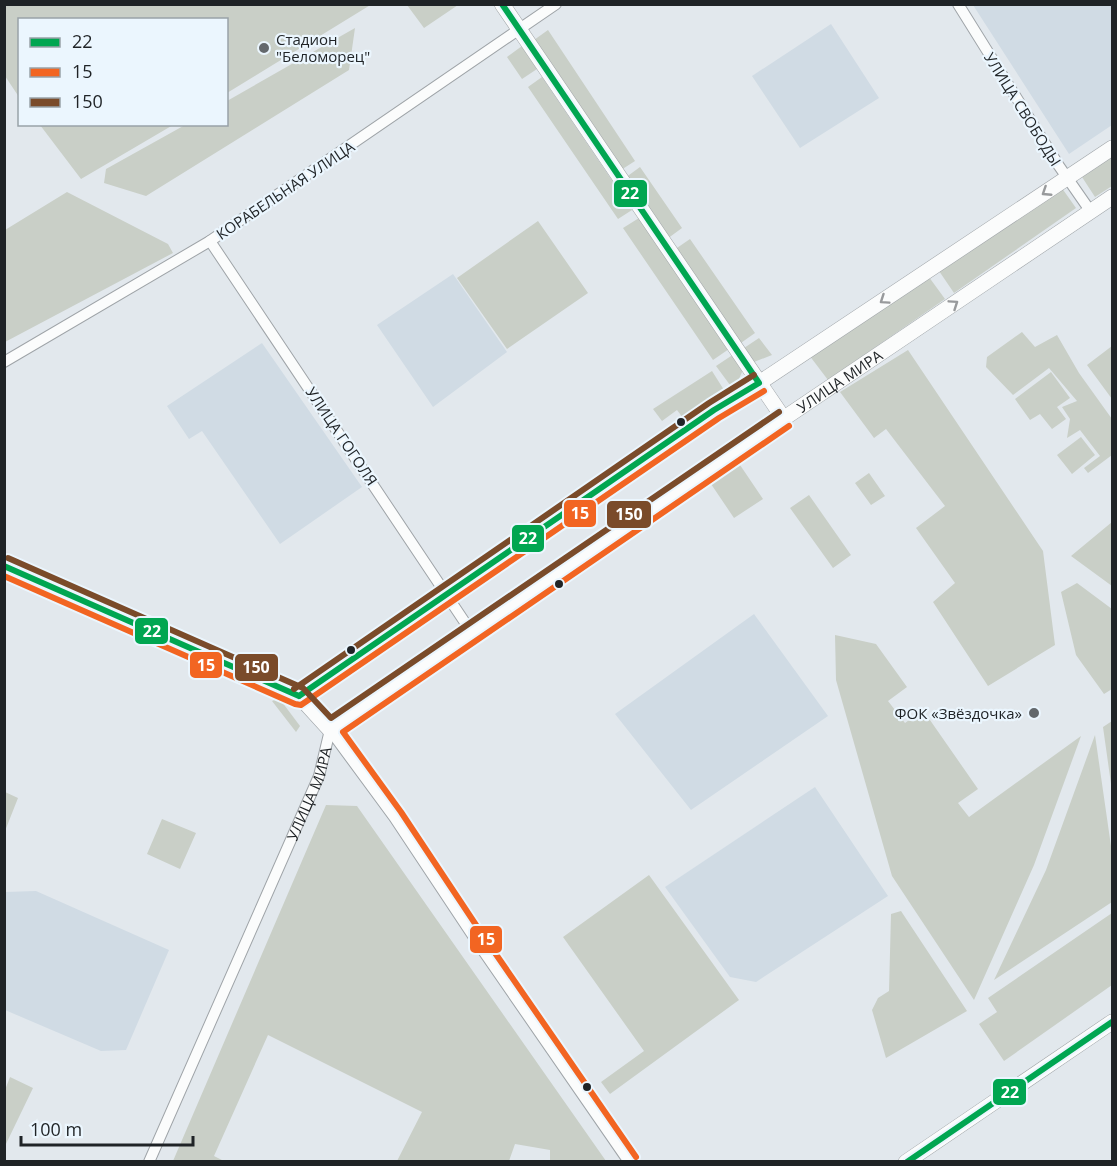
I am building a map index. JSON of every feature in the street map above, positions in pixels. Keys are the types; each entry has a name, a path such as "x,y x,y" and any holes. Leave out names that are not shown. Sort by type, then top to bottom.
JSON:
{"main road":[{"path":"502,4 784,419"},
{"path":"299,696 714,410 759,383 1113,148"},
{"name":"УЛИЦА МИРА","path":"330,730 1113,197"},
{"path":"4,566 299,696 330,730"},
{"path":"906,1161 1113,1022"}],"street":[{"name":"КОРАБЕЛЬНАЯ УЛИЦА","path":"4,362 210,241 556,4"},
{"name":"УЛИЦА СВОБОДЫ","path":"958,4 1059,166 1091,212"},
{"name":"УЛИЦА ГОГОЛЯ","path":"210,241 472,633"},
{"name":"УЛИЦА МИРА","path":"149,1161 319,776 330,730"},
{"path":"330,730 394,817 477,942 629,1161"}],"shaded area":[{"name":"Стадион \"Беломорец\"","path":"372,4 228,92 228,18 18,18 18,96 5,76 5,5"},
{"path":"407,5 458,5 424,28"},
{"path":"973,5 1112,5 1112,125 1069,154"},
{"path":"831,24 879,98 800,148 752,76"},
{"path":"355,28 349,70 146,196 104,183 106,169 183,126 228,126 228,100"},
{"path":"548,30 635,161 621,170 534,40"},
{"path":"522,46 537,69 522,79 507,57"},
{"path":"542,77 632,210 618,219 528,87"},
{"path":"41,126 171,126 81,179"},
{"path":"1112,156 1112,186 1095,197 1082,177"},
{"path":"640,167 682,228 667,239 625,178"},
{"path":"1059,184 1076,208 954,293 937,268"},
{"path":"67,192 168,244 173,253 5,342 5,230"},
{"path":"639,218 729,349 713,360 623,228"},
{"path":"538,221 588,293 507,349 457,278"},
{"path":"690,239 755,333 738,345 674,250"},
{"path":"926,273 945,299 828,380 809,355"},
{"path":"453,274 507,352 433,407 377,325"},
{"path":"1022,332 1035,347 1057,335 1079,373 1112,419 1112,455 1088,473 1084,468 1100,456 1080,430 1067,438 1070,419 1062,407 1077,401 1049,368 1013,395 986,367 987,357"},
{"path":"759,338 772,355 754,362 741,350"},
{"path":"262,343 362,487 280,544 202,431 189,439 167,406"},
{"path":"1112,346 1112,399 1087,365"},
{"path":"908,350 1043,551 1055,645 988,686 933,602 955,583 916,528 945,506 886,429 874,438 840,392"},
{"path":"734,354 740,363 742,372 739,379 730,385 716,366"},
{"path":"712,371 724,390 683,418 677,410 662,421 653,409"},
{"path":"1051,372 1070,398 1057,407 1066,419 1052,429 1040,414 1030,420 1015,399"},
{"path":"1081,437 1095,455 1072,474 1057,455"},
{"path":"740,465 763,499 734,518 711,484"},
{"path":"869,473 885,496 871,505 855,483"},
{"path":"809,495 851,555 833,568 790,508"},
{"path":"1112,522 1112,586 1071,556"},
{"path":"1077,583 1112,609 1112,689 1104,694 1076,655 1061,592"},
{"path":"754,614 828,716 691,810 615,714"},
{"path":"835,635 876,644 907,687 888,701 905,723 923,710 978,789 958,803 969,817 1081,736 1034,865 974,1000 892,876 836,680"},
{"path":"279,698 300,726 296,732 272,701"},
{"path":"1112,721 1112,791 1103,727"},
{"path":"1095,735 1112,853 1112,902 994,980 1046,870"},
{"path":"815,787 888,896 756,982 730,977 665,887"},
{"path":"5,792 18,798 5,831"},
{"path":"326,805 357,806 606,1161 550,1161 550,1150 515,1144 509,1161 397,1161 422,1112 268,1035 214,1156 224,1161 173,1161"},
{"path":"162,819 196,833 180,869 147,854"},
{"path":"649,875 739,1000 610,1094 601,1082 644,1051 563,937"},
{"path":"36,891 169,950 126,1050 101,1051 5,1010 5,892"},
{"path":"901,911 967,1011 886,1058 872,1010 878,998 889,991 891,914"},
{"path":"1112,913 1112,985 1004,1061 979,1024 997,1012 988,998"},
{"path":"10,1077 33,1088 5,1146 5,1090"}],"transit line":[{"name":"22","path":"502,4 759,383"},
{"name":"150","path":"294,689 709,403 754,375"},
{"name":"22","path":"299,696 714,410 759,383"},
{"name":"15","path":"4,576 301,705 719,418 764,391"},
{"name":"150","path":"8,558 303,688 331,718 779,412"},
{"name":"15","path":"636,1157 401,812 343,732 789,426"},
{"name":"22","path":"4,566 299,696"},
{"name":"22","path":"907,1162 1112,1022"}],"place":[{"name":"Стадион \"Беломорец\"","path":"264,48"},
{"name":"ФОК «Звёздочка»","path":"1034,713"}]}
